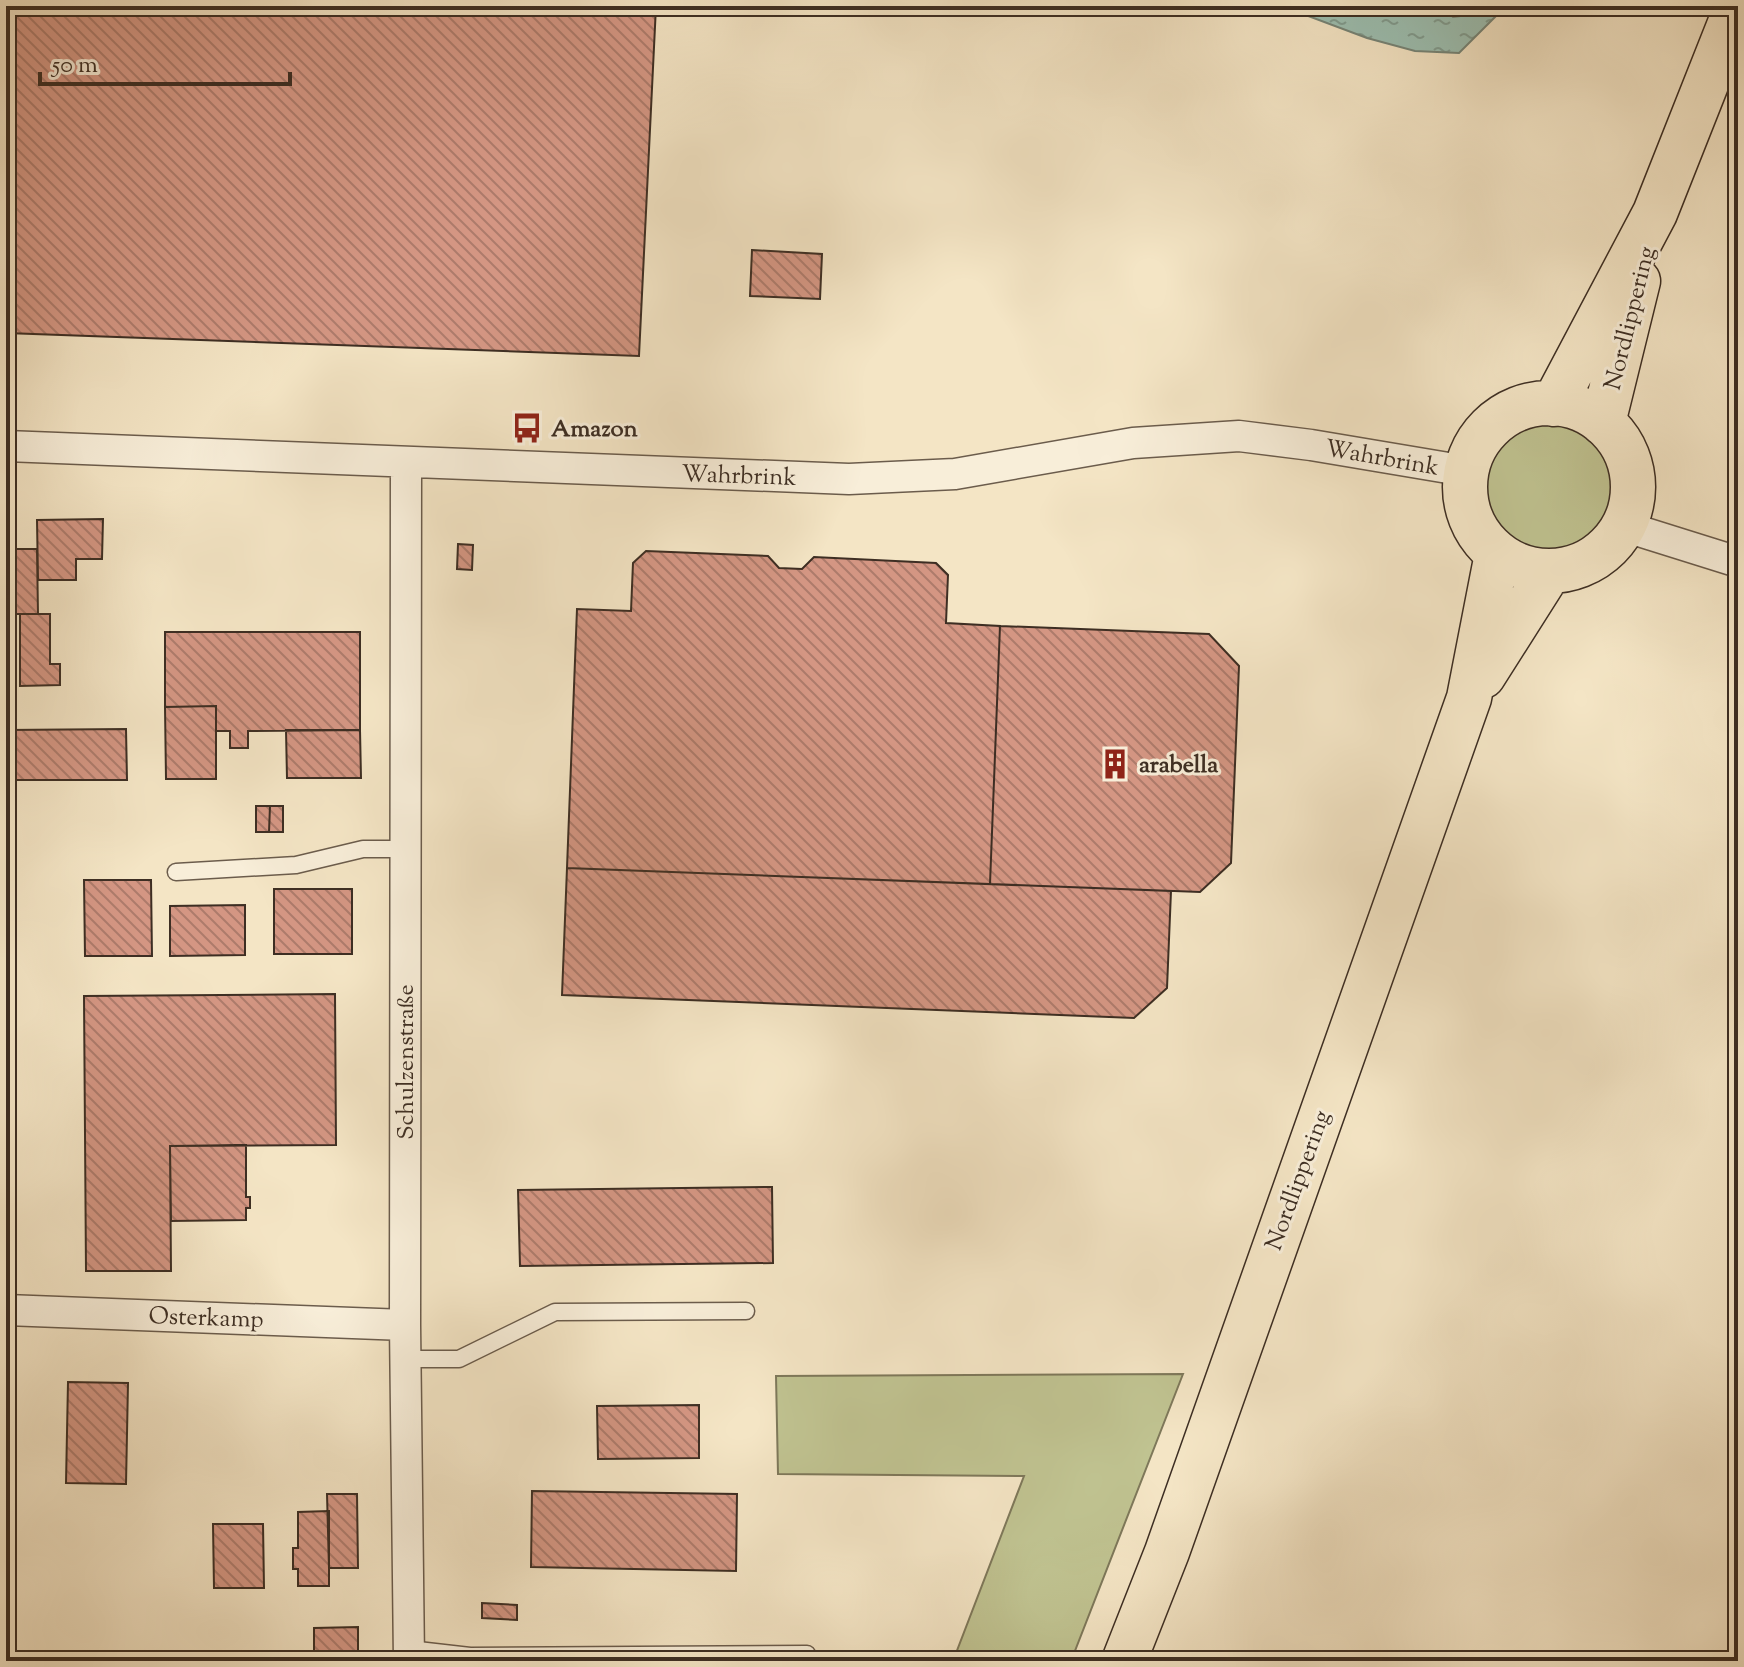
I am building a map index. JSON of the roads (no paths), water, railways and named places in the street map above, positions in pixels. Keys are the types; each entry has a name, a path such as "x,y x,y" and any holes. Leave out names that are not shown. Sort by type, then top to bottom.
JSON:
{"main road":[{"name":"Nordlippering","path":"1554,404 1655,213 1737,6"},
{"name":"Nordlippering","path":"1603,423 1655,213"},
{"path":"1554,404 1580,410 1603,423 1626,454 1632,475 1632,496 1623,526 1602,552 1584,564 1549,572 1520,566 1497,554 1476,529 1468,510 1465,491 1466,471 1472,454 1493,424 1525,407 1554,404"},
{"name":"Nordlippering","path":"1124,1661 1167,1552 1469,698 1497,554"},
{"name":"Nordlippering","path":"1469,698 1549,572"}],"street":[{"name":"Wahrbrink","path":"6,446 406,464 877,478 955,474 1133,443 1239,436 1466,471"},
{"name":"Schulzenstraße","path":"406,464 405,1325 409,1655"},
{"path":"1623,526 1738,562"},
{"name":"Osterkamp","path":"6,1310 405,1325"}],"lane":[{"path":"176,872 296,865 363,849 405,849"},
{"path":"406,1359 459,1359 555,1312 746,1311"},
{"path":"409,1655 807,1654"}],"water":[{"path":"1199,6 1442,6 1453,17 1501,11 1459,53 1415,51 1367,38 1295,11 1204,14"}],"waterway":[{"path":"1501,11 1506,6"}],"place":[{"name":"Amazon","path":"527,428"},
{"name":"arabella","path":"1115,764"}]}
